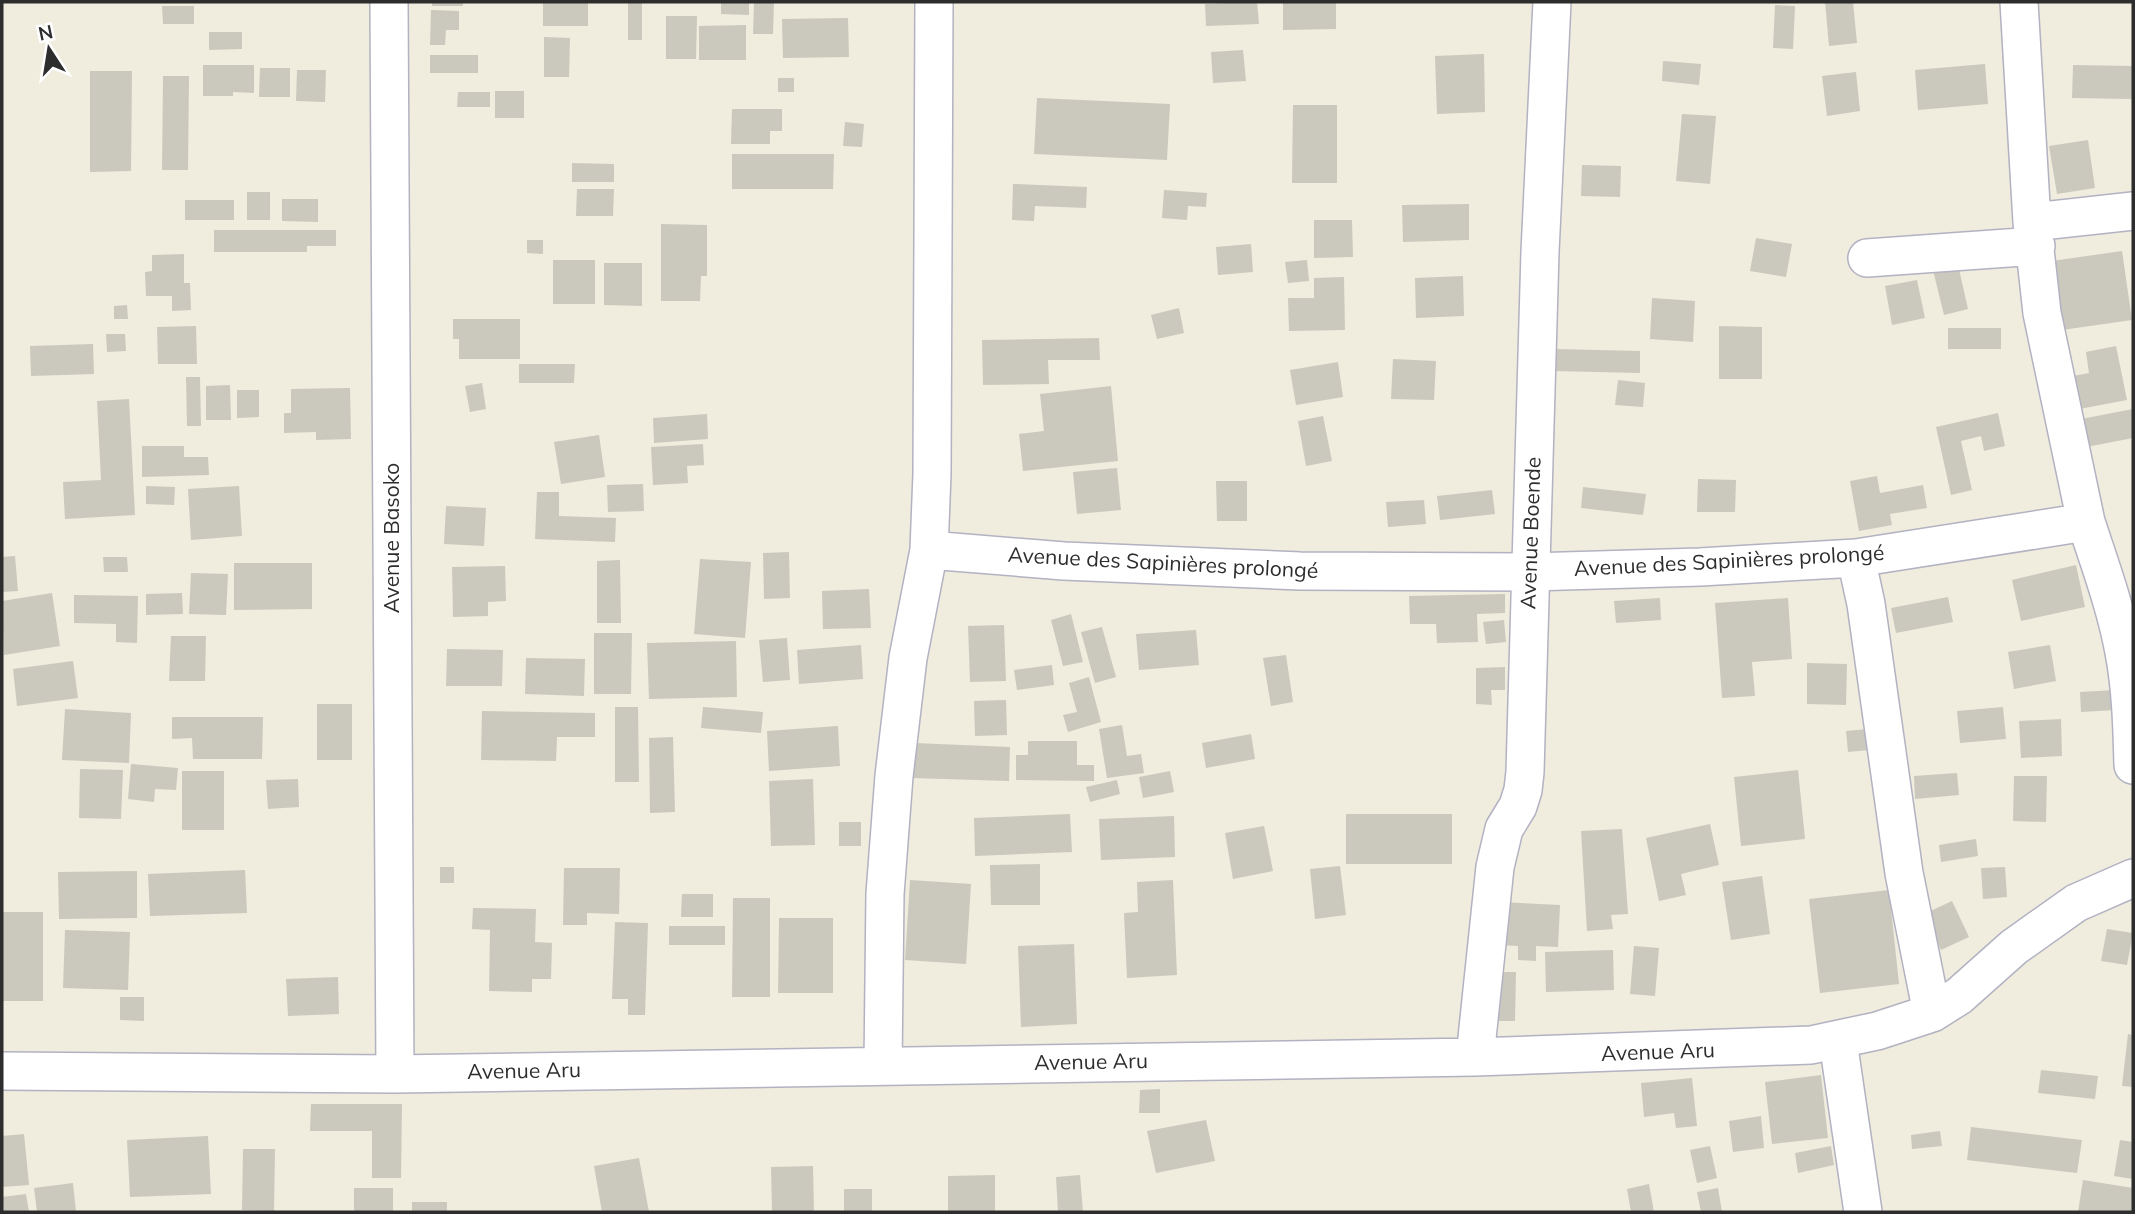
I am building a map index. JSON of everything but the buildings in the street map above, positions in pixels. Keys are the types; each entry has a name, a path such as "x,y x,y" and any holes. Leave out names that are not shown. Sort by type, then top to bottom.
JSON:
{"street":[{"name":"Avenue Basoko","path":"389,2 395,1074"},
{"path":"883,1065 886,894 894,776 908,658 929,550 932,474 934,2"},
{"name":"Avenue Boende","path":"1475,1057 1494,867 1504,830 1524,790 1541,238 1552,2"},
{"path":"2019,2 2034,234 2042,313 2086,522 2105,578 2124,651 2131,704 2133,765"},
{"path":"1867,258 2034,234 2133,211"},
{"name":"Avenue des Sapinières prolongé","path":"929,550 1064,561 1300,571 1530,572 1700,567 1856,558 2086,522"},
{"path":"1856,558 1866,604 1904,873 1933,1013"},
{"name":"Avenue Aru","path":"2,1071 395,1074 1475,1057 1772,1048 1838,1041 1933,1013 1959,996 2014,947 2076,903 2133,878"},
{"path":"1838,1041 1863,1212"}]}
